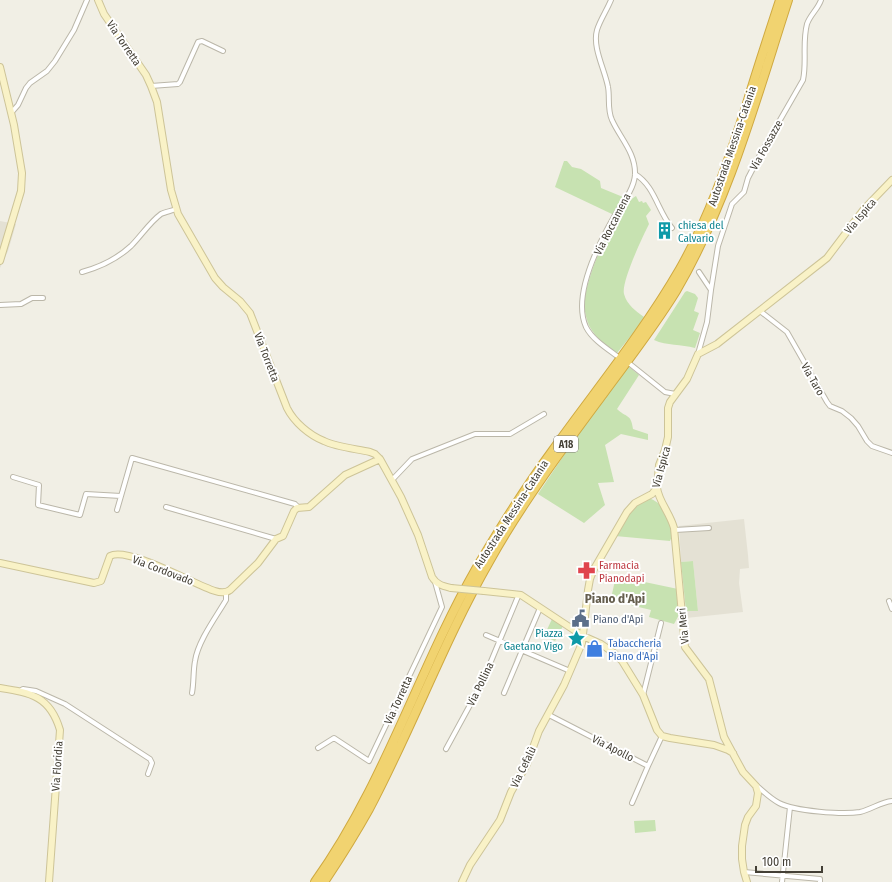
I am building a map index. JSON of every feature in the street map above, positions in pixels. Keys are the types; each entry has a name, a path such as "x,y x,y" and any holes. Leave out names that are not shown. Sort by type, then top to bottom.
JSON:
{"highway":[{"name":"Autostrada Messina-Catania","path":"315,882 342,842 363,804 453,613 484,555 532,479 654,312 692,246 712,205 724,172 780,0"},
{"name":"Autostrada Messina-Catania","path":"324,882 348,846 370,808 460,617 494,552 534,489 660,315 688,269 708,230 729,180 788,0"}],"street":[{"path":"10,113 18,105 30,83 47,72 55,61 74,30 87,0"},
{"name":"Via Torretta","path":"98,0 104,14 146,75 157,102 171,190 176,209 215,278 245,306 250,313 286,408 298,424 325,442 370,452 375,454 380,459 401,497 418,535 435,582 442,607 369,760 334,738 318,748"},
{"path":"611,0 597,31 596,40 608,86 611,118 629,149 635,174 649,188 666,221 672,228"},
{"name":"Via Fossazze","path":"711,290 718,246 732,204 744,192 748,178 761,153 803,80 806,69 804,50 808,24 821,0"},
{"path":"151,86 178,84 198,42 202,41 223,51"},
{"path":"0,68 21,159 22,182 21,191 0,261"},
{"name":"Via Roccamena","path":"617,356 601,344 590,333 584,318 582,298 596,253 605,232 631,187 635,174"},
{"name":"Via Ispica","path":"698,354 717,344 827,258 864,209 892,180"},
{"path":"82,272 103,265 124,252 146,231 154,220 163,213 176,209"},
{"path":"699,272 711,290"},
{"name":"Via Ispica","path":"579,650 583,636 590,579 594,569 627,512 635,503 650,495 657,488 659,465 668,437 668,408 675,394 687,379 698,354 707,322 711,290"},
{"path":"0,305 21,304 32,298 42,298"},
{"name":"Via Taro","path":"760,311 787,332 830,406 845,413 851,418 872,446 892,453"},
{"path":"630,364 665,392 670,402"},
{"path":"665,392 675,394"},
{"path":"392,480 412,459 475,434 510,434 544,414"},
{"path":"117,510 132,458 295,504 299,508"},
{"path":"192,693 195,661 198,650 226,600 226,592 230,590 258,563 276,539 283,536 294,511 299,508 309,507 345,475 380,459"},
{"path":"13,477 39,485 38,505 80,515 86,494 121,496"},
{"path":"657,488 661,500"},
{"path":"650,495 661,500"},
{"path":"650,495 666,507"},
{"name":"Via Merì","path":"661,500 666,507 675,530 685,647 709,678 724,737 744,772 756,786"},
{"path":"166,507 276,539"},
{"path":"675,530 709,528"},
{"name":"Via Cordovado","path":"0,563 94,583 101,581 110,556 117,554 136,558 215,591 226,592"},
{"path":"435,582 442,586 451,588 519,594 583,636 601,644 614,653 622,662 643,695 657,730 662,736 714,745 734,754"},
{"name":"Via Pollina","path":"446,749 482,683 519,594"},
{"path":"889,602 892,609"},
{"path":"504,693 540,608"},
{"path":"643,695 661,623"},
{"path":"486,635 570,671"},
{"name":"Via Cefalù","path":"462,882 470,866 498,824 511,792 527,764 539,731 549,715 579,650"},
{"name":"Via Floridia","path":"0,688 29,693 42,699 53,712 60,730 49,882"},
{"path":"20,691 23,689 36,692 65,704 150,759 152,763 148,774"},
{"name":"Via Apollo","path":"549,715 648,766 662,736"},
{"path":"714,745 720,744 724,737"},
{"path":"632,803 648,766"},
{"path":"756,786 779,803 790,807 853,813 870,809 892,800"},
{"path":"747,882 742,859 745,825 756,806 758,793 756,786"},
{"path":"782,882 790,807"},
{"path":"744,872 820,879 820,882"}],"shaded area":[{"path":"0,221 16,224 8,251 0,268"},
{"path":"744,519 749,568 740,569 739,583 743,612 686,618 686,611 698,611 693,561 681,562 679,526"}],"green space":[{"path":"564,161 567,161 572,167 581,169 600,181 601,188 623,197 614,215 555,187"},
{"path":"636,196 639,202 646,202 651,210 646,216 649,224 629,270 624,288 624,294 630,305 644,317 617,353 595,335 587,320 584,299 597,257 611,227 627,203"},
{"path":"687,291 695,294 698,298 694,311 699,313 693,330 700,333 695,348 654,340 685,292"},
{"path":"628,366 639,375 617,409 628,416 631,420 633,429 648,434 648,440 621,434 605,445 614,482 598,483 605,505 584,523 538,494 594,410"},
{"path":"649,498 665,510 672,522 673,528 670,541 615,536 633,508"},
{"path":"693,561 698,611 686,611 681,562"},
{"path":"616,576 678,589 680,613 674,624 649,617 651,610 614,601 612,594"},
{"path":"552,619 563,626 555,641 544,636"},
{"path":"655,820 656,831 635,833 634,821"}],"place":[{"name":"chiesa del Calvario","path":"665,231"},
{"name":"Farmacia Pianodapi","path":"586,571"},
{"name":"Piano d'Api","path":"580,619"},
{"name":"Piazza Gaetano Vigo","path":"576,639"},
{"name":"Tabaccheria Piano d'Api","path":"595,649"}],"district":[{"name":"Piano d'Api","path":"615,598"}]}
